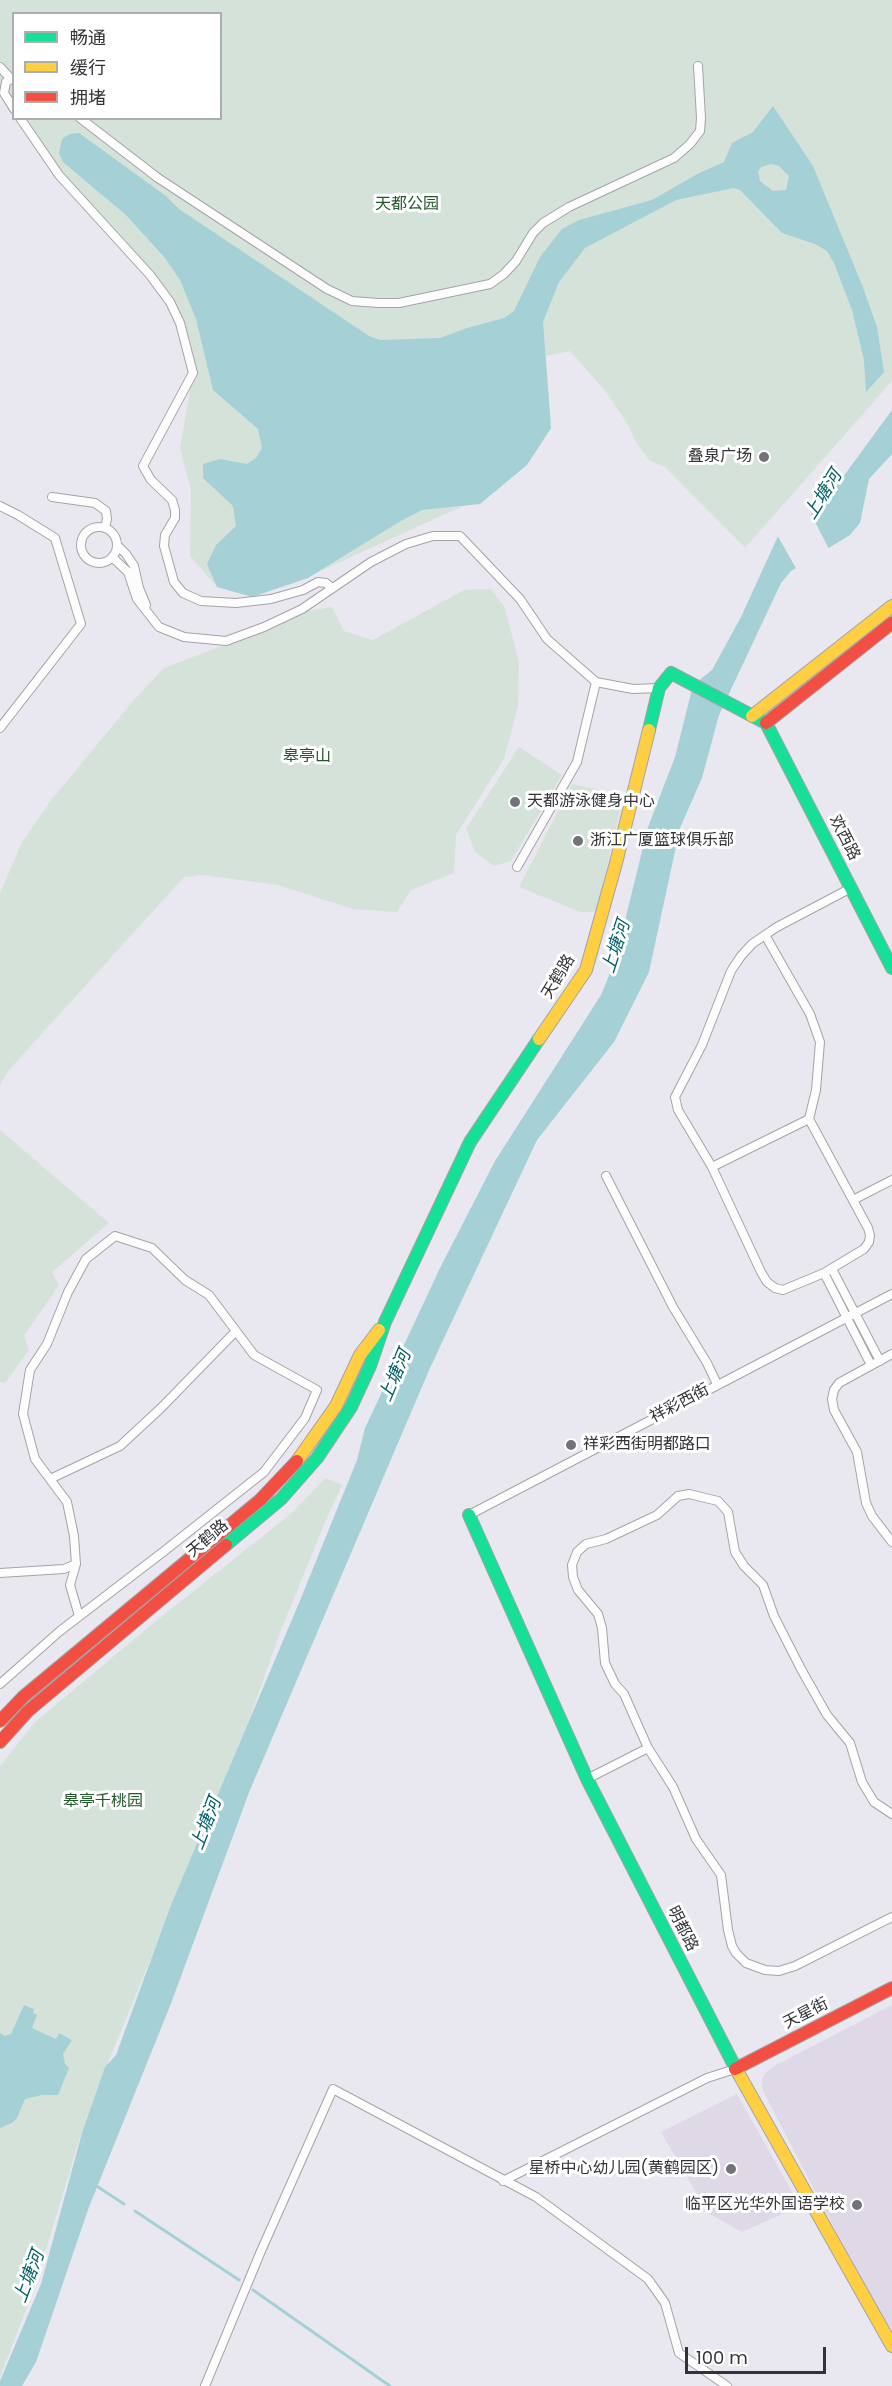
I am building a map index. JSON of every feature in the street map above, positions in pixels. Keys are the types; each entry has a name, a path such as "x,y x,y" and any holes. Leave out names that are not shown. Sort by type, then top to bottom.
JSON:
{"main road":[{"path":"752,716 892,606"},
{"path":"659,688 671,674 766,723 892,623"},
{"name":"天鹤路","path":"0,1742 28,1711 55,1687 281,1499 317,1458 351,1407 370,1366 385,1322 470,1143 586,970 616,863 659,688"},
{"name":"欢西路","path":"766,723 892,968"},
{"name":"天鹤路","path":"0,1721 22,1697 260,1500 301,1456 336,1406 360,1355 385,1322"},
{"name":"明都路","path":"469,1515 587,1779 735,2070 892,2346"},
{"name":"天星街","path":"735,2070 892,1988"}],"street":[{"path":"0,66 12,78 6,82 2,93 12,106"},
{"path":"83,120 158,178 327,289 352,301 399,303 490,284 510,267 533,233 543,223 579,202 674,158 690,144 700,131 698,66"},
{"path":"21,120 60,175 150,275 170,302 180,323 193,373 143,466 151,480 172,500 175,510 175,518 165,535 164,546 174,582 183,593 201,601 236,603 271,599 303,590 318,582 326,583 332,588"},
{"path":"52,497 95,503 105,511 107,519 105,528"},
{"path":"0,506 18,514 55,538 81,624 0,728"},
{"path":"117,545 112,557 104,562 92,561 83,553 81,547 84,535 94,528 105,528 114,534 117,545 134,566 139,588 159,627"},
{"path":"112,557 128,572 136,599 159,627 184,637 226,641 264,627 302,609 371,562 406,544 433,536 460,536 520,599 547,639 596,682 633,689 659,688"},
{"path":"517,867 577,762 596,682"},
{"path":"765,935 810,1014 820,1042 816,1090 810,1119 868,1228 869,1242 864,1249 828,1271 783,1290 775,1288 768,1282 736,1223 712,1167 678,1110 675,1097 702,1045 731,971 752,944 765,935 851,888"},
{"path":"712,1167 810,1119"},
{"path":"606,1176 673,1307 717,1384"},
{"path":"854,1200 892,1180"},
{"path":"0,1684 79,1616 264,1472 305,1418 317,1390 254,1355 209,1295 185,1280 152,1248 115,1236 86,1259 68,1292 47,1344 30,1370 23,1414 35,1459 67,1502 74,1536 76,1564 70,1585 79,1616"},
{"path":"828,1271 851,1315 880,1361"},
{"name":"祥彩西街","path":"469,1515 892,1294"},
{"path":"851,1315 871,1365"},
{"path":"50,1479 120,1446 161,1408 236,1330"},
{"path":"892,1354 838,1383 832,1398 834,1410 857,1452 869,1509 879,1527 892,1542"},
{"path":"892,1814 873,1802 862,1782 850,1743 827,1715 801,1669 774,1616 763,1585 744,1566 735,1552 728,1512 718,1502 689,1494 678,1496 657,1515 606,1539 586,1544 577,1552 572,1565 578,1590 598,1614 602,1628 605,1663 615,1684 624,1694 648,1748 673,1787 696,1839 721,1875 732,1946 746,1963 765,1970 779,1971 795,1966 892,1917"},
{"path":"0,1573 64,1569 76,1564"},
{"path":"587,1779 648,1748"},
{"path":"503,2181 707,2078 735,2070"},
{"path":"204,2386 333,2089 536,2197 648,2279 664,2303 679,2353 727,2386"}],"shaded area":[{"name":"临平区光华外国语学校","path":"892,2005 892,2329 881,2318 763,2091 762,2079 766,2072 776,2065"},
{"name":"星桥中心幼儿园(黄鹤园区)","path":"737,2094 800,2206 742,2232 708,2213 661,2132"}],"green space":[{"name":"天都公园","path":"0,0 892,0 892,381 745,548 665,467 650,461 637,444 628,425 607,393 570,351 546,356 551,428 527,465 465,505 292,584 217,587 190,556 191,491 180,448 193,373 172,307 18,120 222,120 222,12 12,12 12,113 0,96"},
{"name":"皋亭山","path":"491,589 504,606 519,661 518,706 504,759 456,835 454,873 411,890 397,912 353,909 278,885 202,875 184,877 9,1070 0,1085 0,893 22,842 52,799 133,701 164,668 245,637 300,612 332,607 344,631 373,640 464,590"},
{"name":"天都游泳健身中心","path":"519,747 562,775 511,861 494,866 475,852 466,829"},
{"name":"浙江广厦篮球俱乐部","path":"572,784 624,795 596,912 580,912 519,887"},
{"path":"0,1130 109,1223 52,1272 59,1285 24,1336 29,1350 5,1383 0,1382"},
{"name":"皋亭千桃园","path":"325,1478 342,1485 279,1635 251,1715 109,2060 80,2138 33,2292 0,2377 0,1766 35,1722 151,1625 293,1512"}],"water":[{"path":"773,106 813,166 877,327 884,372 866,392 864,360 852,310 827,251 815,244 782,233 740,190 734,188 676,200 585,248 559,282 543,322 551,428 527,465 480,504 422,510 308,578 252,597 217,587 207,564 216,545 236,526 233,506 203,478 203,464 220,459 247,464 256,458 262,448 258,429 213,390 196,319 180,280 165,258 126,215 63,162 59,153 62,139 70,134 79,133 166,196 179,209 369,336 380,340 440,338 504,318 514,311 540,257 562,229 579,220 652,200 699,173 724,162 732,143 753,132","holes":["771,164 779,166 789,176 786,190 773,191 760,181 758,172 761,167"]},
{"name":"上塘河","path":"892,410 892,454 869,479 860,523 850,535 791,571 781,583 719,715 702,778 680,828 649,972 614,1042 537,1140 430,1368 250,1790 170,2006 89,2207 36,2362 22,2386 0,2386 0,2381 41,2284 82,2133 105,2067 116,2055 171,1905 357,1460 365,1428 441,1266 495,1161 601,995 615,961 648,827 675,757 693,685 712,670 741,617 778,536 821,507"},
{"path":"24,2005 34,2009 33,2013 37,2015 32,2028 56,2039 59,2033 72,2040 63,2054 65,2064 69,2068 58,2095 42,2095 25,2099 17,2118 0,2128 0,2033 5,2036 11,2034"}],"pier":[{"path":"810,512 830,551 797,570 776,533"}],"waterway":[{"path":"95,2185 124,2204"},
{"path":"135,2211 239,2280"},
{"path":"253,2290 390,2386"}],"traffic: fast":[{"path":"649,730 659,688 671,673 766,723"},
{"path":"766,723 892,968"},
{"path":"226,1545 281,1499 317,1458 351,1407 370,1366 385,1322 470,1142 539,1039"},
{"path":"469,1515 587,1779 736,2069"}],"traffic: slow":[{"path":"752,716 892,606"},
{"path":"539,1039 586,970 616,863 649,730"},
{"path":"297,1461 336,1406 360,1355 379,1330"},
{"path":"736,2069 892,2346"}],"traffic: jam":[{"path":"766,723 892,623"},
{"path":"0,1721 23,1697 260,1500 297,1461"},
{"path":"0,1742 28,1711 226,1545"},
{"path":"735,2069 892,1988"}],"place":[{"name":"叠泉广场","path":"764,457"},
{"name":"天都游泳健身中心","path":"515,802"},
{"name":"浙江广厦篮球俱乐部","path":"578,841"},
{"name":"祥彩西街明都路口","path":"571,1445"},
{"name":"星桥中心幼儿园(黄鹤园区)","path":"731,2169"},
{"name":"临平区光华外国语学校","path":"857,2205"}]}
